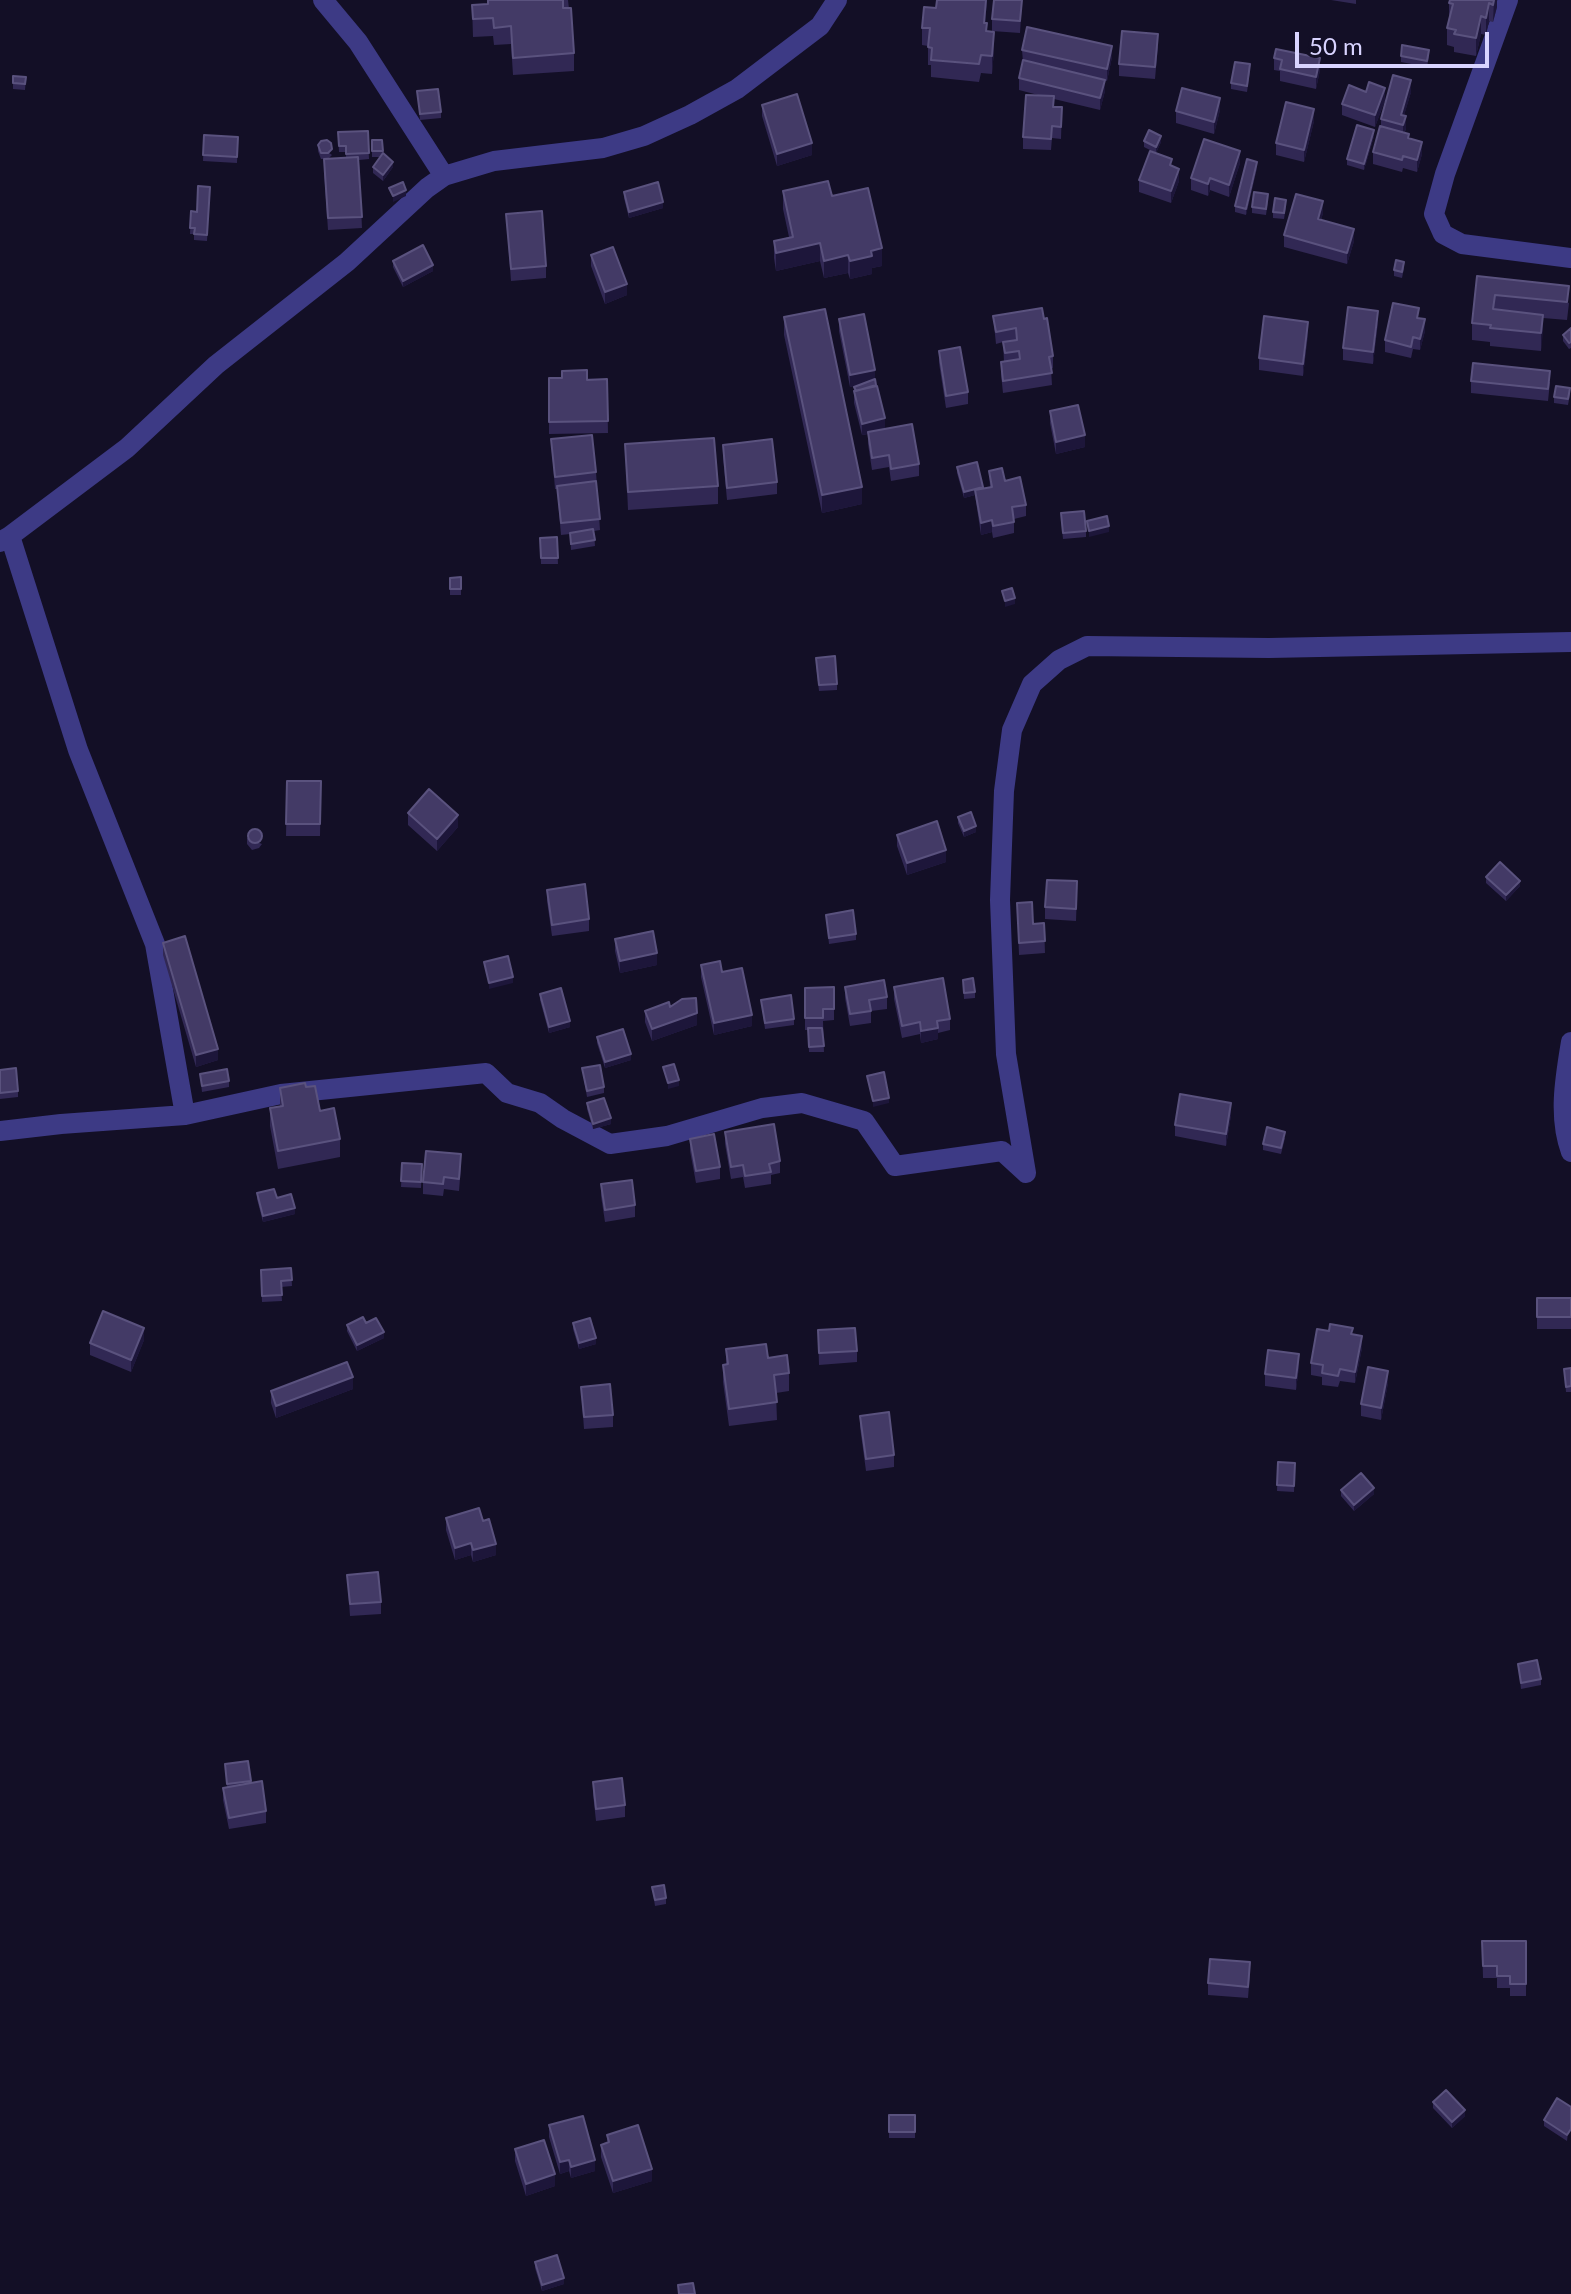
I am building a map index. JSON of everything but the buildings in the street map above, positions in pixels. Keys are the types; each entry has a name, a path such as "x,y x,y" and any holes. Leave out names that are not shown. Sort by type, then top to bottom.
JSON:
{"street":[{"path":"323,0 358,42 444,176"},
{"path":"185,1115 155,944 78,750 5,539 127,448 216,365 347,262 444,176 494,161 603,148 644,136 737,89 820,26 837,0"},
{"path":"1508,0 1445,174 1434,214 1443,234 1462,244 1571,258"},
{"path":"0,1131 185,1115 281,1094 486,1073 507,1093 540,1103 610,1144 667,1136 762,1108 802,1103 864,1121 895,1166 1002,1151 1026,1173 1006,1054 1000,900 1004,791 1012,730 1032,684 1059,660 1087,646 1269,648 1571,642"},
{"path":"1571,1042 1563,1095 1564,1134 1571,1152"}]}
